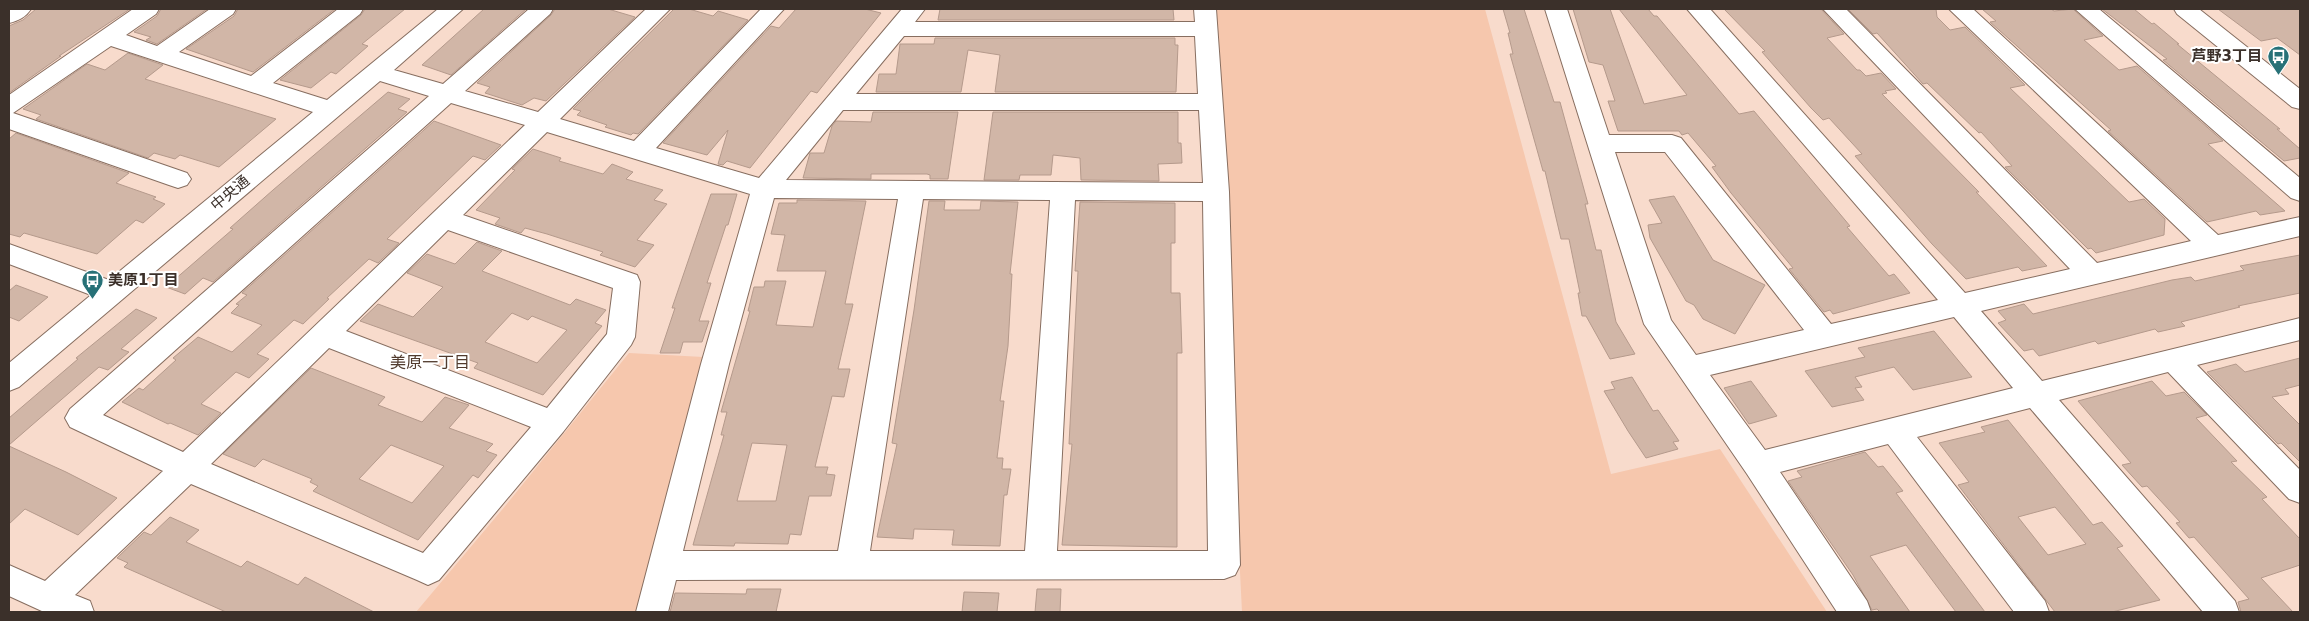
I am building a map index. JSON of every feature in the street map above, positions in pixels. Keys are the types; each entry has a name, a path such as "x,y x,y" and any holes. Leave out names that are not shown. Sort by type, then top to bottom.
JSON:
{"street":[{"path":"9,16 20,9"},
{"path":"9,106 148,9"},
{"path":"161,54 225,9"},
{"path":"256,84 352,9"},
{"name":"中央通","path":"9,379 452,9"},
{"path":"442,218 627,282 622,337 553,423 428,570 187,468 80,418 542,9"},
{"path":"9,580 57,606 187,468 659,9"},
{"path":"638,152 774,9"},
{"path":"1556,9 1658,324 1758,465 1855,612"},
{"path":"1698,9 1960,306 2223,612"},
{"path":"1834,9 2091,274"},
{"path":"1960,9 2214,247"},
{"path":"2086,9 2300,192"},
{"path":"2185,9 2300,101"},
{"path":"652,612 715,364 764,189 906,19 1206,19 1216,192 1224,565 664,566"},
{"path":"107,37 331,110"},
{"path":"376,72 764,189 1216,192"},
{"path":"837,102 1210,102"},
{"path":"9,120 178,179"},
{"path":"1600,143 1672,144 1824,336"},
{"path":"1040,566 1063,190"},
{"path":"852,566 912,191"},
{"path":"1690,368 2300,226"},
{"path":"9,254 111,292"},
{"path":"1758,465 2174,359 2299,332"},
{"path":"324,334 553,423"},
{"path":"2174,359 2300,490"},
{"path":"1894,429 2033,612"}],"shaded area":[{"path":"1212,9 1485,9 1611,474 1720,449 1827,612 1242,612"},
{"path":"629,353 703,357 636,612 416,612 506,505"}],"building":[{"path":"36,9 130,9 59,56 61,56 9,93 9,26 23,20"},
{"path":"161,9 207,9 157,44 146,40 151,37 134,32 157,16"},
{"path":"238,9 335,9 253,72 186,49 234,16"},
{"path":"365,9 405,9 362,44 368,46 336,74 331,72 311,88 280,80 361,15"},
{"path":"484,9 526,9 451,75 422,65"},
{"path":"555,9 608,9 635,17 546,101 534,98 522,105 485,93 490,87 477,83 551,15"},
{"path":"674,9 689,9 713,16 718,11 748,20 638,134 633,133 631,135 605,127 607,125 577,115 581,111 573,109"},
{"path":"796,9 865,9 881,13 817,93 811,91 750,168 727,161 723,165 718,164 728,130 707,155 663,143 771,26 779,28"},
{"path":"940,9 1173,9 1174,20 938,20"},
{"path":"1503,9 1524,9 1554,102 1560,102 1588,204 1585,204 1596,250 1601,250 1616,322 1635,354 1610,359 1586,316 1582,316 1578,293 1580,293 1569,239 1561,239 1545,171 1543,171 1510,54 1513,54 1508,33 1510,33"},
{"path":"1573,9 1610,9 1644,104 1687,95 1619,9 1648,9 1654,16 1657,16 1739,114 1754,111 1889,276 1894,274 1910,293 1833,314 1830,310 1824,312 1789,269 1793,268 1712,167 1716,166 1688,133 1682,135 1679,131 1618,131 1608,101 1615,101 1603,65 1589,62"},
{"path":"1724,9 1821,9 1844,34 1827,38 1857,70 1860,70 1866,76 1881,73 1896,89 1885,91 1887,93 1882,94 1979,192 1976,192 2047,266 2022,271 2018,267 1966,279 1932,244 1855,156 1862,154 1829,118 1823,120 1811,108 1762,52 1765,51"},
{"path":"1848,9 1936,9 1937,17 1950,30 1965,27 2025,85 2010,88 2129,202 2144,199 2165,219 2164,235 2096,253 2091,248 2088,249 2005,167 2012,166 1981,132 1979,133 1927,83 1923,84 1877,33 1873,34"},
{"path":"1982,9 2051,9 2054,11 2073,9 2103,36 2084,40 2119,70 2137,66 2223,141 2208,144 2285,211 2260,215 2256,211 2207,222 2108,131 2111,130 1990,22 1996,21"},
{"path":"2102,9 2134,9 2152,24 2154,23 2280,129 2277,129 2300,149 2300,158 2284,161 2163,60 2167,59"},
{"path":"2218,9 2300,9 2300,55 2277,38 2261,41"},
{"path":"935,38 1175,38 1175,45 1178,45 1176,92 995,92 1000,55 968,50 961,92 876,92 879,74 896,74 900,44 934,44"},
{"path":"128,53 163,65 145,79 276,119 219,167 180,155 175,159 154,153 148,158 36,119 41,115 23,109 87,64 105,70"},
{"path":"388,92 410,99 398,109 407,112 213,282 203,278 185,294 166,287 233,229 230,228 273,190"},
{"path":"873,112 958,112 948,179 930,179 930,175 927,174 871,174 871,179 803,178 810,153 824,153 832,126 836,121 871,122"},
{"path":"993,112 1178,112 1178,143 1181,143 1182,163 1158,164 1159,181 1081,180 1080,158 1053,155 1051,175 1020,175 1019,180 984,180"},
{"path":"434,121 501,145 485,160 473,156 387,239 399,243 378,263 369,259 327,298 329,299 303,324 294,320 257,354 269,359 249,378 236,372 201,404 221,413 198,435 170,423 168,424 122,402 139,388 143,390 176,360 173,358 198,337 232,352 262,325 231,313 239,305 236,304 247,295 242,293"},
{"path":"16,133 129,173 116,183 156,197 153,199 165,204 143,223 136,220 97,254 24,233 20,237 9,234 9,139"},
{"path":"533,149 561,158 559,161 603,174 612,164 633,172 626,179 663,190 654,200 667,204 637,240 654,245 635,267 600,255 603,252 547,234 525,228 521,233 495,224 500,218 476,210 515,170 512,169"},
{"path":"711,194 737,194 707,283 711,283 699,321 709,321 702,342 683,342 680,353 660,353 675,308 672,308"},
{"path":"1674,196 1713,260 1765,285 1735,334 1703,319 1694,305 1686,301 1650,238 1648,225 1662,223 1649,200"},
{"path":"797,200 866,201 845,304 853,304 838,369 850,369 844,397 832,396 815,467 828,467 826,474 835,475 831,496 809,496 801,535 790,534 788,544 735,543 734,546 693,545 724,435 721,435 727,412 721,412 750,311 748,311 754,287 764,287 765,281 786,281 776,325 813,327 826,271 777,271 785,235 771,234 779,203 797,203","holes":["752,443 787,445 776,501 737,501"]},
{"path":"929,201 945,201 944,210 980,210 981,201 1018,202 1010,274 1012,274 1008,346 1000,401 1004,401 997,458 1003,458 1002,469 1011,469 1007,495 1004,495 1000,546 952,545 954,530 914,529 913,539 877,537 897,444 892,443 914,310"},
{"path":"1080,202 1175,203 1175,243 1171,243 1171,293 1180,293 1182,353 1177,353 1177,547 1062,545 1072,444 1069,444 1078,271 1075,271"},
{"path":"477,242 502,251 482,271 570,305 576,299 606,310 595,323 602,326 543,395 474,368 478,363 360,321 378,304 413,317 443,287 407,273 427,254 455,264","holes":["512,313 528,320 532,316 567,330 537,363 485,342"]},
{"path":"2300,255 2300,293 2238,306 2240,307 2181,322 2185,326 2158,332 2155,329 2098,344 2095,341 2039,356 2033,349 2024,351 1998,323 2006,320 1998,311 2024,304 2033,314 2172,280 2191,277 2195,281 2244,270 2240,266"},
{"path":"16,285 48,297 19,321 9,317 9,291"},
{"path":"136,309 157,318 121,349 129,352 108,370 99,367 9,445 9,418 78,359 76,358"},
{"path":"1934,331 1972,377 1913,390 1894,367 1855,377 1862,387 1855,388 1864,400 1832,407 1805,371 1865,357 1858,348"},
{"path":"2300,358 2300,385 2285,389 2289,394 2272,397 2300,425 2300,462 2281,443 2278,444 2207,372 2236,364 2245,372"},
{"path":"311,368 385,397 378,405 422,422 445,397 469,405 449,428 493,444 486,451 497,455 478,478 473,475 418,540 313,491 318,486 310,482 312,479 263,459 255,467 223,454","holes":["391,445 444,466 412,503 359,479"]},
{"path":"1632,377 1653,411 1658,410 1679,441 1673,442 1678,449 1646,458 1628,431 1604,391 1615,389 1611,382"},
{"path":"1751,381 1777,416 1749,424 1724,388"},
{"path":"2152,381 2166,396 2184,392 2207,415 2196,418 2237,461 2231,462 2267,497 2262,499 2300,539 2300,565 2261,578 2293,612 2241,612 2238,602 2249,599 2194,537 2189,538 2176,523 2180,522 2147,486 2142,487 2122,465 2131,463 2078,401"},
{"path":"2008,420 2093,525 2102,522 2123,546 2117,548 2160,600 2112,612 2055,612 1958,485 1969,482 1939,443 1985,432 1981,427","holes":["2055,507 2086,544 2048,555 2018,517"]},
{"path":"9,446 117,498 78,535 25,509 9,524"},
{"path":"1865,452 1878,467 1883,466 1903,491 1896,493 1985,612 1956,612 1906,545 1870,556 1910,612 1880,612 1877,609 1872,610 1853,575 1788,481 1802,477 1797,471"},
{"path":"170,517 199,530 186,542 241,567 247,561 298,585 305,577 374,612 226,612 124,567 128,563 117,558 144,532 151,535"},
{"path":"747,589 781,589 776,612 670,612 675,593 746,594"},
{"path":"1037,589 1061,589 1060,612 1035,612"},
{"path":"964,592 999,593 997,612 962,612"}],"place":[{"name":"芦野3丁目","path":"2278,75"},
{"name":"美原1丁目","path":"92,299"}],"district":[{"name":"美原一丁目","path":"430,362"}]}
